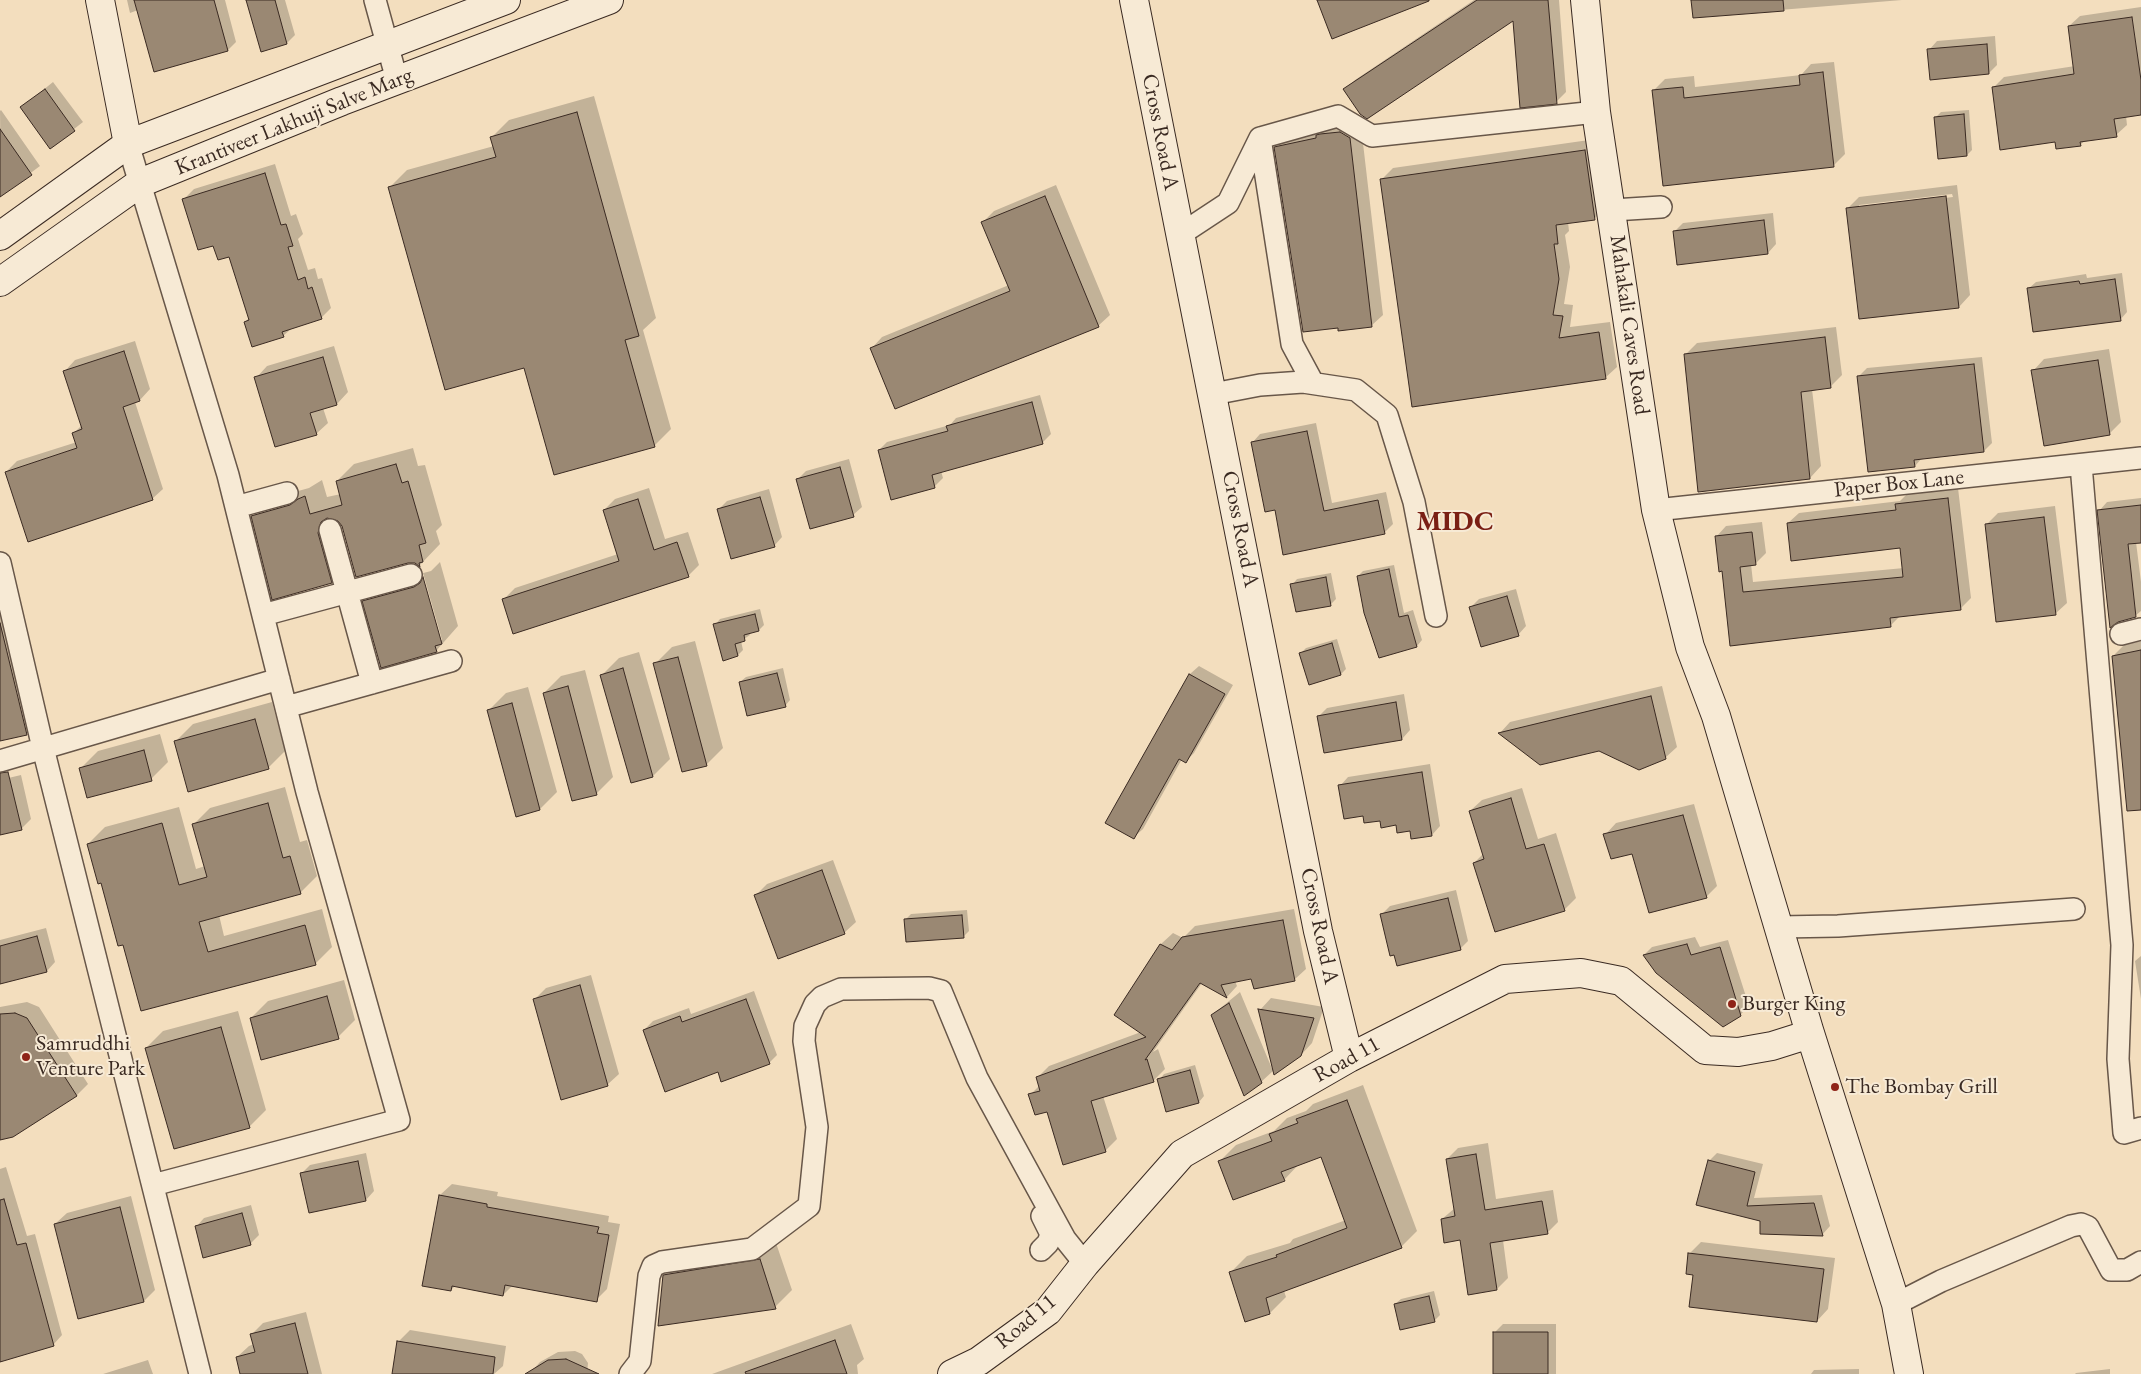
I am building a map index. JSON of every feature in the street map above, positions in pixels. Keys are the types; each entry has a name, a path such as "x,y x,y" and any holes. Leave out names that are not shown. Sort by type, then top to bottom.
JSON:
{"main road":[{"path":"100,0 128,144"},
{"name":"Krantiveer Lakhuji Salve Marg","path":"0,236 128,144 506,0"},
{"name":"Krantiveer Lakhuji Salve Marg","path":"0,282 140,183 397,80 609,0"},
{"name":"Cross Road A","path":"1134,0 1318,930 1349,1058"},
{"name":"Mahakali Caves Road","path":"1585,0 1596,112 1613,210 1656,510 1690,647 1716,716 1810,1034 1896,1304 1909,1374"},
{"name":"Road 11","path":"952,1374 979,1360 1048,1311 1085,1264 1182,1154 1349,1058 1505,979 1580,973 1621,981 1705,1050 1738,1052 1772,1046 1810,1034"}],"street":[{"path":"375,0 397,80"},
{"path":"1181,234 1228,203 1260,138 1338,116 1372,136 1596,112"},
{"path":"1260,138 1292,344 1313,383"},
{"path":"128,144 236,507 307,792 399,1120 153,1185"},
{"path":"1613,210 1661,207"},
{"path":"1212,394 1260,385 1313,383 1356,390 1387,415 1414,502 1436,616"},
{"name":"Paper Box Lane","path":"1656,510 2141,458"},
{"path":"2081,465 2122,945 2118,1059 2124,1133 2141,1128"},
{"path":"236,507 287,493"},
{"path":"330,530 372,683"},
{"path":"0,563 43,748 200,1374"},
{"path":"263,616 411,575"},
{"path":"286,707 450,661"},
{"path":"0,761 279,679"},
{"path":"1779,927 1838,926 2074,909"},
{"path":"630,1374 640,1361 650,1276 653,1266 662,1262 752,1249 809,1206 816,1127 804,1041 804,1026 812,1009 822,997 847,988 937,989 942,994 976,1076 1064,1239 1085,1264"},
{"path":"976,1076 970,1080 972,1089 1050,1230 1051,1238 1041,1250"},
{"path":"1896,1304 1950,1277 2071,1226 2081,1224 2088,1227 2111,1270 2127,1270 2141,1262"}],"building":[{"path":"134,0 214,0 228,51 154,72"},
{"path":"246,0 275,0 287,44 261,52"},
{"path":"1317,0 1429,0 1429,1 1332,39"},
{"path":"1477,0 1548,0 1557,104 1520,108 1513,21 1367,119 1360,114 1343,89"},
{"path":"1691,0 1783,0 1784,11 1693,18"},
{"path":"2132,17 2141,80 2141,115 2114,119 2117,137 2080,142 2081,146 2056,149 2055,142 2000,150 1992,87 2074,74 2068,26"},
{"path":"1987,44 1989,74 1930,80 1927,49"},
{"path":"1823,72 1834,167 1663,186 1652,90 1683,87 1684,98 1800,85 1799,75"},
{"path":"45,89 75,131 50,149 20,107"},
{"path":"577,112 639,336 625,340 655,447 554,475 524,368 445,390 388,187 496,157 490,137"},
{"path":"1964,114 1967,156 1938,159 1934,117"},
{"path":"0,129 32,175 0,197"},
{"path":"1340,132 1350,138 1372,327 1338,331 1338,328 1303,332 1274,147 1316,138 1316,135 1320,134"},
{"path":"1585,150 1595,220 1556,225 1558,244 1554,244 1559,279 1553,315 1563,316 1559,338 1599,332 1606,379 1412,407 1380,179"},
{"path":"265,173 281,225 286,224 293,246 288,247 298,280 305,277 308,289 312,287 322,319 282,332 284,337 252,347 244,322 249,320 229,257 218,260 213,246 198,250 182,199"},
{"path":"1045,196 1099,327 895,409 870,348 1010,291 981,222"},
{"path":"1946,196 1959,308 1859,319 1846,208"},
{"path":"1764,220 1768,254 1677,265 1673,231"},
{"path":"2115,279 2121,321 2033,332 2027,288 2079,281 2080,284"},
{"path":"1825,337 1831,388 1801,392 1810,479 1698,492 1684,354"},
{"path":"124,351 140,401 123,407 153,500 28,542 5,472 77,448 72,433 82,429 63,371"},
{"path":"323,357 337,405 310,413 317,435 275,447 254,377"},
{"path":"2098,360 2110,435 2044,446 2031,370"},
{"path":"1974,364 1984,452 1914,460 1915,467 1868,472 1857,376"},
{"path":"1032,402 1043,444 932,475 935,488 891,500 878,450 948,431 946,426"},
{"path":"1307,431 1324,511 1378,500 1385,534 1283,555 1275,510 1265,512 1251,442"},
{"path":"396,464 402,483 408,481 426,543 419,545 423,562 419,563 420,567 415,563 408,563 356,577 342,526 338,521 327,518 321,522 318,533 332,583 272,600 251,516 290,505 305,496 310,514 342,505 336,481"},
{"path":"840,467 854,517 810,529 796,479"},
{"path":"760,497 775,547 731,559 717,509"},
{"path":"1948,498 1961,610 1890,618 1891,627 1730,646 1722,571 1719,572 1715,536 1752,532 1756,565 1740,567 1743,592 1903,577 1900,548 1791,561 1787,523 1896,510 1895,504"},
{"path":"638,499 654,550 677,542 689,577 513,634 502,599 619,561 603,510"},
{"path":"2141,505 2141,543 2128,544 2136,617 2118,622 2110,628 2097,510"},
{"path":"2044,517 2056,615 1996,622 1985,524"},
{"path":"1389,569 1399,617 1408,615 1417,647 1379,658 1364,613 1357,576"},
{"path":"423,577 442,644 435,646 437,652 381,668 362,601 414,587 420,583"},
{"path":"1326,577 1331,606 1296,612 1290,584"},
{"path":"1507,596 1519,636 1481,647 1469,607"},
{"path":"755,614 759,631 744,635 745,641 735,644 738,656 723,661 713,624"},
{"path":"0,623 27,735 0,741"},
{"path":"1332,643 1341,675 1309,685 1299,653"},
{"path":"2141,650 2141,810 2127,811 2112,656"},
{"path":"678,657 707,766 682,772 653,663"},
{"path":"623,668 653,777 631,783 600,675"},
{"path":"777,673 786,707 747,716 739,682"},
{"path":"1189,674 1225,694 1186,763 1179,759 1134,839 1105,823"},
{"path":"568,686 597,795 572,801 543,693"},
{"path":"1651,696 1666,759 1639,770 1599,751 1540,765 1498,733"},
{"path":"1396,702 1402,740 1324,753 1317,716"},
{"path":"512,703 540,810 516,817 487,710"},
{"path":"255,719 269,769 188,792 174,741"},
{"path":"144,750 152,781 87,798 79,768"},
{"path":"8,772 22,830 0,835 0,773"},
{"path":"1422,772 1432,836 1411,839 1410,831 1397,833 1396,825 1381,828 1380,821 1364,823 1363,816 1344,819 1338,785"},
{"path":"1511,798 1526,849 1544,844 1565,911 1495,932 1473,863 1484,859 1469,811"},
{"path":"268,803 283,858 290,856 301,894 199,922 208,952 305,925 316,965 141,1011 123,945 118,946 101,883 98,884 87,844 162,823 179,885 207,877 192,824"},
{"path":"1683,815 1707,898 1649,913 1632,854 1611,859 1603,834"},
{"path":"822,870 845,934 778,959 754,895"},
{"path":"1448,898 1461,950 1397,966 1394,955 1390,956 1380,914"},
{"path":"962,915 964,938 906,942 904,919"},
{"path":"1283,920 1295,981 1254,989 1251,979 1221,985 1227,998 1200,983 1145,1060 1147,1059 1154,1082 1091,1101 1106,1152 1063,1165 1047,1112 1035,1115 1028,1094 1040,1091 1036,1077 1146,1037 1114,1015 1160,944 1172,950 1182,937"},
{"path":"37,936 47,972 0,984 0,946"},
{"path":"1687,944 1691,955 1720,947 1741,1016 1723,1027 1656,973 1643,955"},
{"path":"580,985 608,1086 561,1100 533,999"},
{"path":"327,996 339,1039 261,1060 250,1018"},
{"path":"746,999 770,1064 721,1082 718,1072 665,1092 643,1030 680,1016 682,1022"},
{"path":"1229,1003 1262,1083 1244,1096 1211,1015"},
{"path":"1258,1009 1314,1018 1301,1056 1274,1075"},
{"name":"Samruddhi Venture Park","path":"15,1013 27,1018 77,1096 13,1137 0,1140 0,1014"},
{"path":"221,1027 250,1128 174,1149 145,1048"},
{"path":"1190,1070 1199,1103 1166,1112 1157,1079"},
{"path":"1347,1100 1402,1248 1266,1298 1270,1314 1245,1322 1229,1272 1277,1257 1276,1255 1347,1228 1321,1157 1281,1172 1285,1181 1233,1200 1218,1161 1272,1141 1269,1134 1298,1123 1296,1119"},
{"path":"1476,1154 1485,1210 1542,1201 1548,1234 1490,1243 1497,1290 1468,1295 1460,1240 1444,1243 1441,1219 1455,1216 1446,1159"},
{"path":"1708,1160 1755,1172 1747,1206 1814,1203 1823,1236 1760,1234 1760,1221 1696,1205"},
{"path":"358,1161 366,1201 309,1213 300,1173"},
{"path":"439,1195 487,1204 487,1207 599,1227 597,1233 609,1235 597,1302 505,1285 503,1296 452,1286 451,1291 422,1286"},
{"path":"4,1199 17,1245 26,1243 54,1346 0,1362 0,1200"},
{"path":"120,1207 144,1302 78,1319 54,1224"},
{"path":"242,1213 251,1245 203,1258 195,1226"},
{"path":"1688,1253 1824,1269 1817,1322 1689,1307 1693,1275 1686,1274"},
{"path":"760,1259 776,1309 658,1326 663,1275"},
{"path":"1429,1296 1435,1322 1400,1330 1394,1304"},
{"path":"295,1323 308,1374 240,1374 236,1357 255,1352 250,1334"},
{"path":"1493,1332 1548,1332 1548,1374 1493,1374"},
{"path":"835,1340 847,1374 746,1374 745,1372"},
{"path":"397,1341 495,1357 493,1374 392,1374"},
{"path":"566,1359 599,1374 525,1374 548,1360"}],"place":[{"name":"Burger King","path":"1732,1004"},
{"name":"Samruddhi Venture Park","path":"26,1057"},
{"name":"The Bombay Grill","path":"1835,1087"}],"district":[{"name":"MIDC","path":"1455,522"}]}
